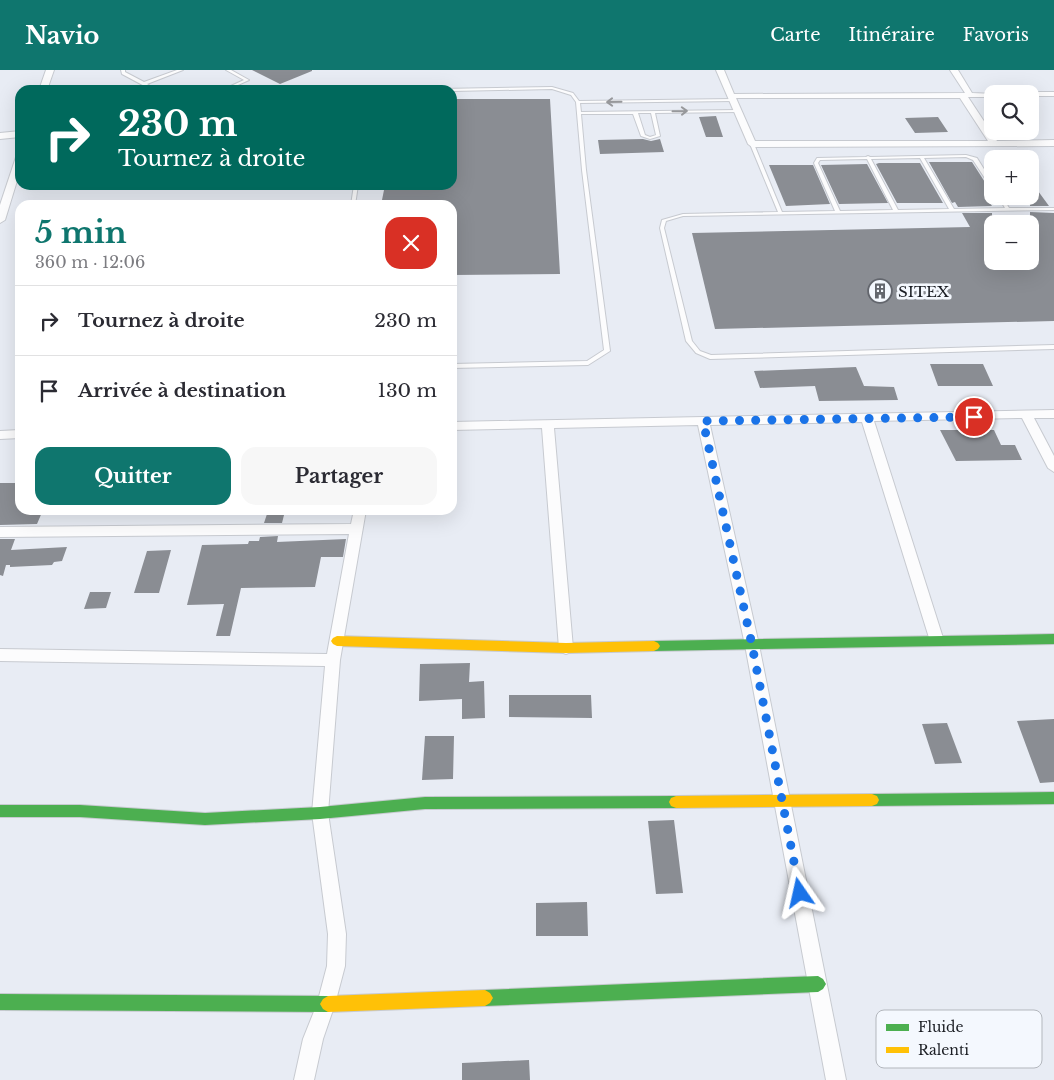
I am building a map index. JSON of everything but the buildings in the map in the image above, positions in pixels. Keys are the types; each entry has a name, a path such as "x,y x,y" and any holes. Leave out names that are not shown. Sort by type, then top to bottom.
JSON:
{"street":[{"path":"45,85 50,70"},
{"path":"720,70 752,144 1054,143"},
{"path":"954,70 966,95 995,144"},
{"path":"732,98 984,94"},
{"path":"1039,94 1054,94"},
{"path":"0,136 15,134"},
{"path":"0,220 15,173"},
{"path":"457,426 1054,414"},
{"path":"1027,416 1054,468"},
{"path":"867,419 937,641"},
{"path":"703,421 752,645 836,1080"},
{"path":"548,423 566,648"},
{"path":"0,434 15,434"},
{"path":"304,1080 313,1039 326,1004 336,966 337,934 320,813 333,660 359,515"},
{"path":"0,532 357,529"},
{"path":"337,641 566,648 1054,639"},
{"path":"0,655 333,660"},
{"path":"0,811 80,811 205,819 320,813 425,803 1054,798"},
{"path":"0,1002 326,1004 818,984"}],"lane":[{"path":"123,70 123,73 143,84 180,70"},
{"path":"228,70 247,80 236,85"},
{"path":"457,90 552,88 572,94 578,102 584,170 607,351 588,363 457,366"},
{"path":"578,102 732,98"},
{"path":"579,113 738,111"},
{"path":"635,112 643,136 650,138 658,136 652,112"},
{"path":"752,144 780,212"},
{"path":"868,157 896,211"},
{"path":"921,157 952,210"},
{"path":"838,212 816,163 819,159 972,157 984,174"},
{"path":"1005,205 1008,210"},
{"path":"1054,209 683,215 664,220 662,228 689,341 698,352 710,357 1054,348"}],"traffic: fast":[{"path":"654,646 1054,639"},
{"path":"872,800 1054,798"},
{"path":"0,811 80,811 205,819 320,813 425,803 676,802"},
{"path":"485,998 818,984"},
{"path":"0,1002 328,1004"}],"traffic: slow":[{"path":"337,641 566,648 654,646"},
{"path":"676,802 872,800"},
{"path":"328,1004 485,998"}],"place":[{"name":"SITEX","path":"880,291"}],"route":[{"path":"800,893 752,645 703,421 974,417"}]}
